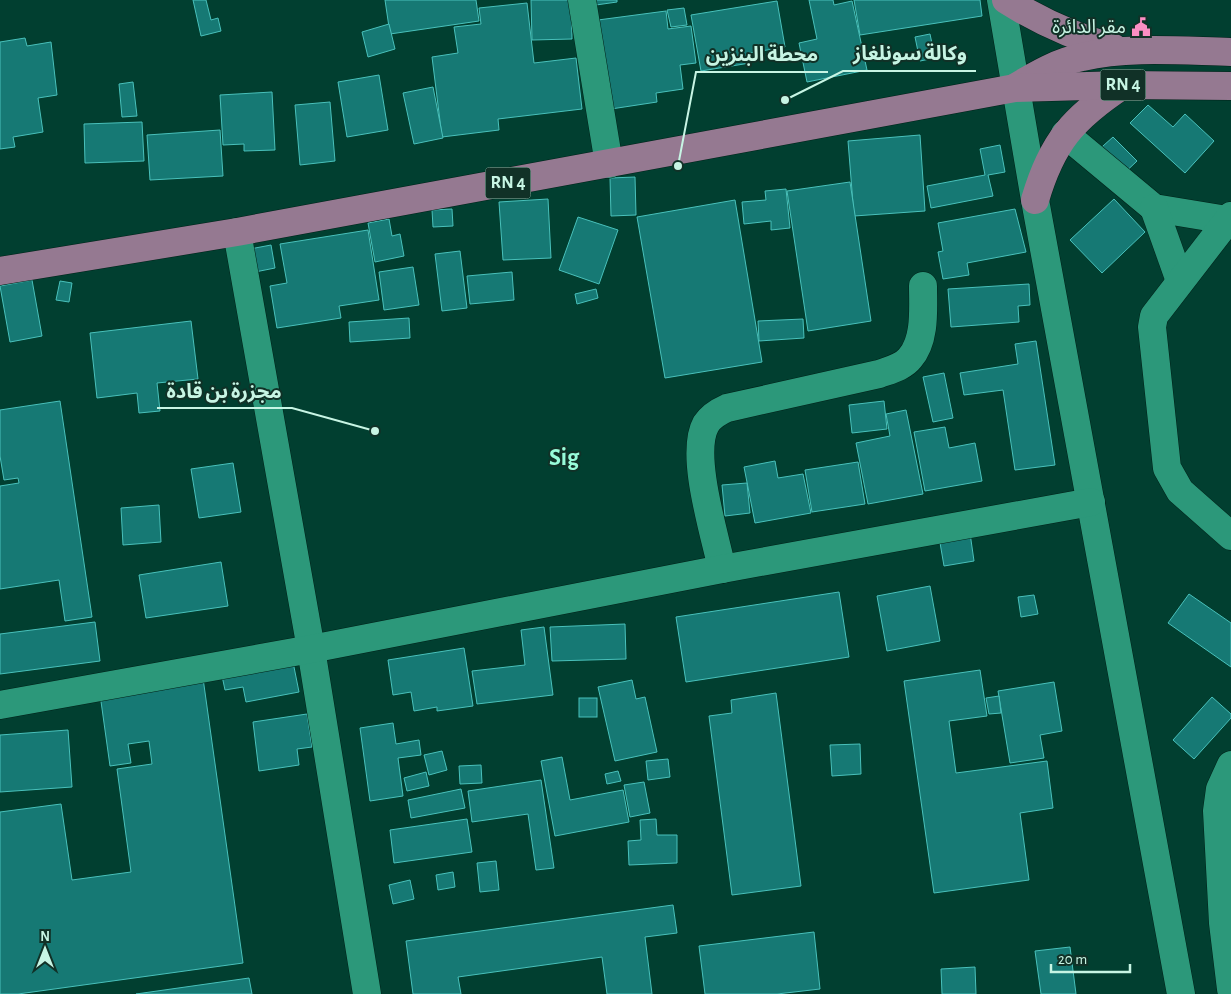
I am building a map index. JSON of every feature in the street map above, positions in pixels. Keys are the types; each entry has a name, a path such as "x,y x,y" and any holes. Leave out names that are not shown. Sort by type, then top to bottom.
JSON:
{"main road":[{"path":"1006,0 1039,21 1074,36 1127,52"},
{"name":"RN 4","path":"1015,88 1061,63 1083,56 1127,52 1231,52"},
{"name":"RN 4","path":"0,271 237,232 1015,88 1123,84 1231,86"},
{"path":"1035,200 1048,162 1065,134 1091,106 1123,84"}],"street":[{"path":"582,0 609,164"},
{"path":"1001,0 1035,200 1181,994"},
{"path":"1065,134 1154,208 1180,281"},
{"path":"1154,208 1229,218"},
{"path":"1229,218 1154,316 1152,327 1165,461 1180,492 1231,536"},
{"path":"237,232 311,649 367,994"},
{"path":"722,569 701,472 700,454 706,425 714,414 727,408 879,374 897,368 910,359 922,329 922,286"},
{"path":"0,706 311,649 722,569 1091,502"},
{"path":"1231,766 1220,789 1217,811 1223,923 1231,989"}],"building":[{"path":"193,0 206,0 211,20 218,18 221,31 201,36"},
{"path":"385,0 476,0 479,21 390,34"},
{"path":"531,0 571,0 572,39 532,40"},
{"path":"595,0 617,0 617,2 596,5"},
{"path":"809,0 833,0 834,5 852,1 867,70 807,82 799,43 817,39"},
{"path":"854,0 980,0 982,16 860,35"},
{"path":"777,1 785,47 749,53 750,63 701,71 691,15"},
{"path":"527,3 534,63 576,58 582,109 498,119 499,130 442,137 432,57 458,53 454,27 481,24 479,8"},
{"path":"684,8 687,25 671,27 667,10"},
{"path":"666,11 668,29 691,26 696,63 680,65 683,89 656,93 657,102 611,109 598,20"},
{"path":"389,24 395,49 368,57 362,32"},
{"path":"930,34 935,58 920,61 915,37"},
{"path":"25,38 27,46 51,42 57,95 38,98 43,132 13,137 15,147 0,149 0,42"},
{"path":"379,75 388,130 347,137 338,82"},
{"path":"133,82 137,116 122,117 119,84"},
{"path":"433,87 443,138 414,144 403,93"},
{"path":"272,92 275,150 244,151 244,144 223,145 220,95"},
{"path":"330,102 335,161 300,165 295,105"},
{"path":"1148,105 1173,127 1185,114 1214,141 1185,173 1130,123"},
{"path":"142,122 144,161 85,163 84,124"},
{"path":"220,130 223,176 150,180 147,135"},
{"path":"920,135 925,211 854,216 848,141"},
{"path":"1113,137 1137,161 1117,180 1093,155"},
{"path":"1000,145 1005,172 988,175 993,196 931,208 927,186 985,175 980,149"},
{"path":"635,177 636,215 611,216 610,178"},
{"path":"850,182 871,321 808,331 787,191"},
{"path":"786,189 790,228 771,230 771,221 744,224 742,202 766,200 765,191"},
{"path":"548,199 551,258 503,260 499,202"},
{"path":"1114,199 1145,232 1102,273 1070,240"},
{"path":"735,200 762,362 665,378 637,217"},
{"path":"452,209 453,226 433,227 432,210"},
{"path":"1015,209 1026,252 967,263 969,275 943,279 938,252 943,251 938,223"},
{"path":"578,217 618,230 599,284 559,270"},
{"path":"389,219 392,236 400,234 404,256 375,262 368,223"},
{"path":"368,230 379,300 339,306 341,318 277,328 270,286 287,283 280,244"},
{"path":"271,245 275,268 255,272 250,249"},
{"path":"460,251 467,308 442,311 435,254"},
{"path":"413,267 419,305 384,310 379,272"},
{"path":"512,272 514,300 470,304 467,276"},
{"path":"32,280 42,336 10,342 0,286"},
{"path":"60,281 72,283 69,302 56,300"},
{"path":"1029,284 1030,305 1018,306 1019,322 951,327 948,289"},
{"path":"596,289 598,298 577,304 575,294"},
{"path":"409,318 410,338 350,342 349,322"},
{"path":"803,319 804,338 759,341 758,321"},
{"path":"191,321 198,379 157,383 160,411 139,413 137,393 97,398 90,333"},
{"path":"1036,341 1055,465 1015,470 1003,390 964,395 960,373 1018,364 1015,344"},
{"path":"944,373 953,418 933,422 923,377"},
{"path":"60,401 92,617 65,621 59,580 0,589 0,486 19,483 18,478 4,480 0,456 0,410"},
{"path":"884,401 887,429 852,433 849,405"},
{"path":"906,410 923,494 868,504 856,443 890,436 886,414"},
{"path":"945,427 949,448 975,443 982,481 925,491 914,432"},
{"path":"775,461 778,478 803,474 811,513 755,523 744,467"},
{"path":"858,462 865,504 812,512 805,470"},
{"path":"233,463 241,512 199,518 191,469"},
{"path":"747,483 750,513 725,516 722,485"},
{"path":"159,505 161,542 123,545 121,508"},
{"path":"970,533 974,561 944,566 939,537"},
{"path":"221,562 228,606 146,618 139,575"},
{"path":"930,586 940,641 887,651 877,596"},
{"path":"839,592 849,657 686,682 676,617"},
{"path":"1189,594 1231,623 1231,667 1168,623"},
{"path":"1034,595 1038,614 1021,617 1018,597"},
{"path":"95,622 100,661 0,674 0,634"},
{"path":"625,624 626,659 552,661 550,627"},
{"path":"544,627 553,695 477,704 472,671 525,665 521,630"},
{"path":"464,648 473,706 437,711 437,707 414,711 411,692 393,695 388,660"},
{"path":"292,657 299,692 246,702 243,687 225,690 221,671"},
{"path":"980,670 987,716 949,721 956,773 1047,761 1053,808 1020,813 1029,880 934,893 904,681"},
{"path":"202,671 243,963 18,994 0,994 0,812 61,804 72,880 131,872 117,769 152,764 149,741 128,744 131,763 110,766 99,687"},
{"path":"632,680 636,699 645,697 657,752 615,761 598,687"},
{"path":"1054,682 1062,731 1040,735 1044,758 1010,763 998,691"},
{"path":"776,693 801,886 732,895 709,716 732,713 731,700"},
{"path":"999,696 1001,713 989,714 986,698"},
{"path":"1212,697 1231,714 1231,718 1194,759 1173,740"},
{"path":"579,698 597,698 597,717 579,717"},
{"path":"307,714 312,747 297,749 299,765 259,771 253,722"},
{"path":"393,723 396,744 419,740 421,755 398,758 403,796 370,801 360,728"},
{"path":"68,730 72,787 0,792 0,735"},
{"path":"860,744 861,774 832,776 830,745"},
{"path":"442,751 447,770 429,775 424,755"},
{"path":"562,757 570,800 623,790 629,822 555,836 541,761"},
{"path":"668,759 670,777 648,780 646,761"},
{"path":"481,765 482,783 460,784 459,766"},
{"path":"618,771 621,781 607,784 605,774"},
{"path":"426,772 429,786 407,791 404,778"},
{"path":"541,780 554,868 536,870 528,814 472,822 468,791"},
{"path":"644,782 650,813 630,817 624,785"},
{"path":"461,789 465,808 411,818 408,800"},
{"path":"467,819 472,852 394,863 390,830"},
{"path":"656,819 657,835 677,835 677,863 629,865 628,841 641,840 640,820"},
{"path":"496,861 499,890 480,892 477,863"},
{"path":"453,872 455,887 438,890 436,875"},
{"path":"410,880 414,899 393,904 389,885"},
{"path":"673,905 677,933 645,937 652,994 607,994 602,957 458,977 461,994 413,994 406,941"},
{"path":"814,932 820,989 777,994 705,994 699,946"},
{"path":"1070,947 1076,994 1041,994 1035,951"},
{"path":"975,967 976,994 942,994 941,969"},
{"path":"249,978 252,994 136,994"}],"place":[{"name":"مقر الدائرة","path":"1141,27"},
{"name":"وكالة سونلغاز","path":"785,100"},
{"name":"محطة البنزين","path":"678,166"},
{"name":"مجزرة بن قادة","path":"375,431"}],"district":[{"name":"Sig","path":"564,458"}]}
